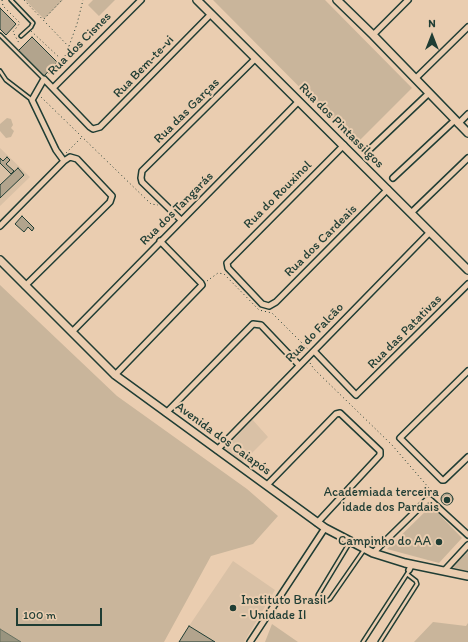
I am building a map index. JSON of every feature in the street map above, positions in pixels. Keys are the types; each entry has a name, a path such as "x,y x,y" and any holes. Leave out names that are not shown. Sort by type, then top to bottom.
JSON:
{"main road":[{"name":"Rua dos Pintassilgos","path":"197,0 468,270"},
{"path":"337,0 468,133"},
{"name":"Avenida dos Caiapós","path":"0,260 115,375 317,523 373,554 410,570 444,571 468,576"}],"street":[{"name":"Rua dos Cisnes","path":"53,88 140,0"},
{"path":"373,35 408,0"},
{"name":"Rua Bem-te-vi","path":"53,88 90,127 94,129 100,127 210,14"},
{"path":"415,79 468,27"},
{"name":"Rua das Garças","path":"164,203 142,182 142,171 255,59"},
{"path":"53,88 44,79 32,100 56,150 62,159"},
{"path":"369,150 428,93"},
{"name":"Rua dos Tangarás","path":"72,332 299,101"},
{"path":"393,178 468,114"},
{"name":"Rua do Rouxinol","path":"269,306 262,304 228,268 228,261 344,145"},
{"path":"0,226 62,159 70,157 77,159 111,193 112,199 110,202 26,286"},
{"path":"411,213 468,158"},
{"name":"Rua dos Cardeais","path":"269,306 276,302 388,189"},
{"path":"164,203 181,220"},
{"name":"Rua do Falcão","path":"216,450 299,365 309,352 314,351 430,232"},
{"path":"115,375 201,287 201,283 160,241"},
{"name":"Rua das Patativas","path":"314,351 356,395 468,284"},
{"path":"166,413 249,326 253,324 261,325 299,365"},
{"path":"468,371 400,438 440,479 444,480 468,457"},
{"path":"267,485 331,419 340,413 380,451 380,457 317,523"},
{"path":"373,554 424,501 430,500 468,535"},
{"path":"250,642 325,528"},
{"path":"444,571 468,545"}],"lane":[{"path":"11,0 33,23 21,36"},
{"path":"0,35 44,79"},
{"path":"0,71 6,80 32,100"},
{"path":"350,542 318,595 318,598 325,602 328,602 365,549"},
{"path":"363,642 410,570 417,584 380,642"}],"path":[{"path":"2,0 3,6 20,23 13,32 19,43 22,39 21,36"},
{"path":"24,0 71,49 44,79"},
{"path":"43,19 61,0"},
{"path":"68,46 77,24 83,0"},
{"path":"33,23 40,16"},
{"path":"29,29 61,60"},
{"path":"40,94 151,204 158,205 164,203"},
{"path":"62,159 82,137"},
{"path":"205,281 208,281 218,273 224,274 259,310 272,313 309,352 310,364 314,369 392,445 429,488 432,494 430,500"}],"shaded area":[{"path":"25,0 63,0 44,19"},
{"path":"93,0 115,0 99,16 88,5"},
{"path":"213,0 325,0 412,88 356,144"},
{"path":"7,118 11,119 13,125 11,128 14,131 11,137 6,138 0,131 0,124"},
{"path":"0,148 30,177 0,206"},
{"path":"0,285 117,396 247,489 278,516 253,544 211,556 164,642 0,642"},
{"path":"251,418 268,437 243,462 224,448"},
{"path":"431,506 462,538 439,563 387,549"},
{"path":"468,552 468,571 451,567"},
{"name":"Instituto Brasil - Unidade II","path":"233,561 275,590 244,642 215,642 189,626"},
{"path":"433,622 466,626 468,623 468,642 414,642"},
{"path":"272,624 298,642 265,642"},
{"path":"0,629 21,642 0,642"}],"building":[{"path":"0,8 16,24 6,35 0,29"},
{"path":"32,37 57,62 44,76 18,51"},
{"path":"7,157 10,160 6,164 14,171 11,174 0,163 0,158 3,161"},
{"path":"18,168 24,175 0,198 0,185"},
{"path":"22,216 34,228 32,231 28,227 24,232 15,224"},
{"name":"Academiada terceira idade dos Pardais","path":"445,493 449,493 453,499 449,505 445,505 441,501 441,497"},
{"path":"189,626 215,642 179,642"}],"place":[{"name":"Academiada terceira idade dos Pardais","path":"447,500"},
{"name":"Campinho do AA","path":"439,542"},
{"name":"Instituto Brasil - Unidade II","path":"233,608"}]}
